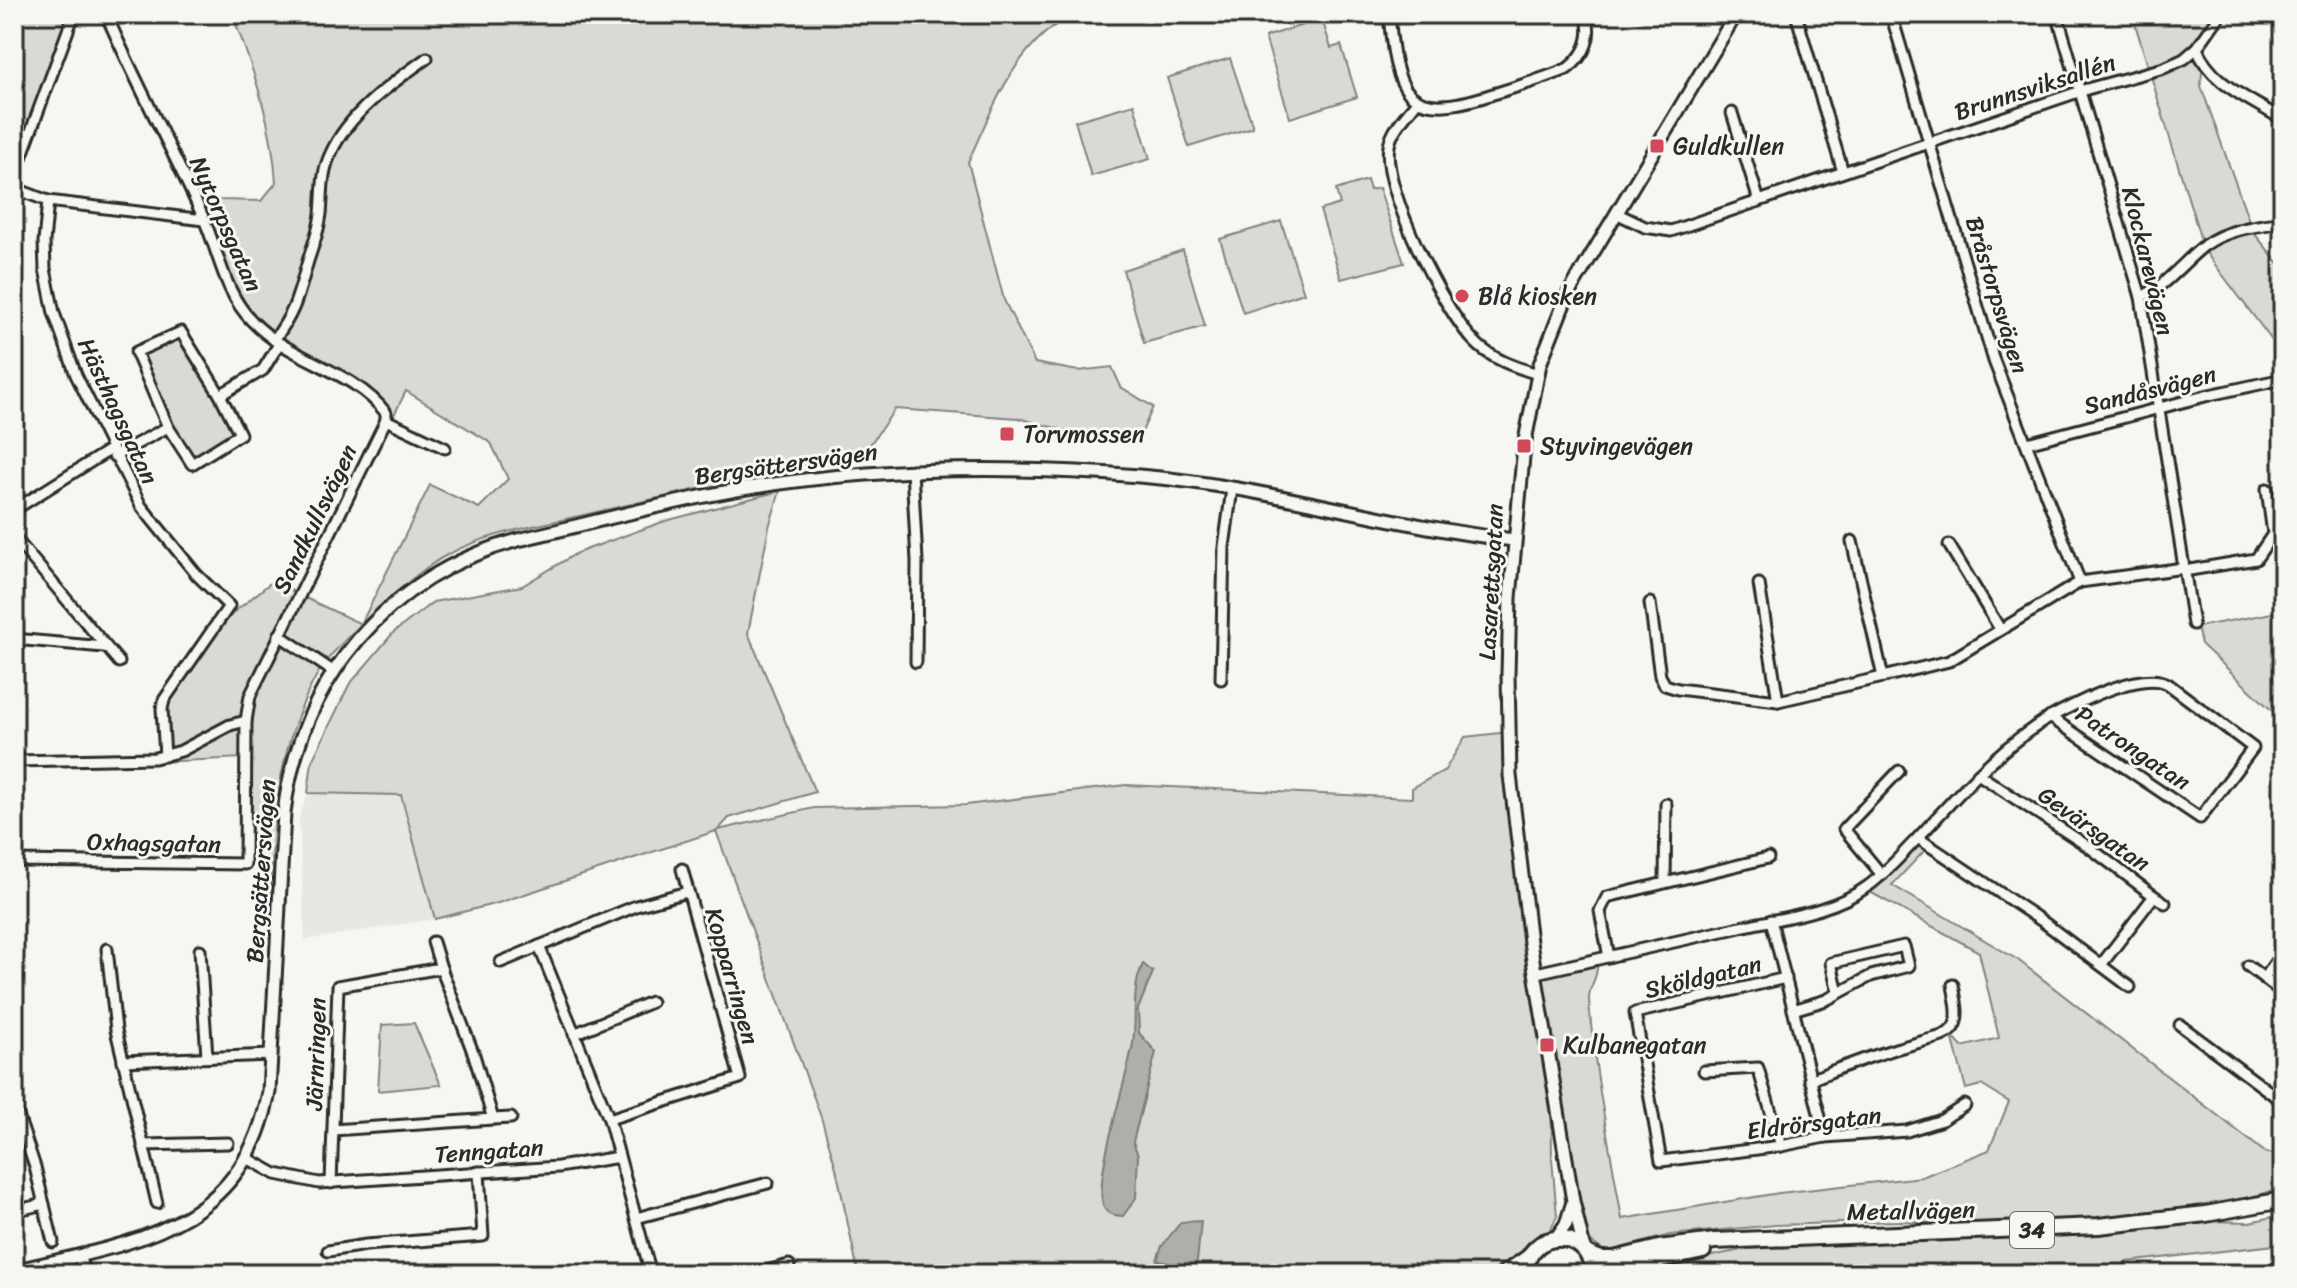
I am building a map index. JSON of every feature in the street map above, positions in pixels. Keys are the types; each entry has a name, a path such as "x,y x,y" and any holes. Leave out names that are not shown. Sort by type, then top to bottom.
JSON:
{"main road":[{"name":"Metallvägen","path":"1586,1251 1601,1259 1614,1259 1683,1245 1778,1237 2098,1226 2206,1214 2283,1200"},
{"name":"Metallvägen","path":"1612,1274 1649,1262 1778,1237"},
{"name":"34","path":"1556,1238 1574,1242 1586,1251"},
{"path":"1504,1274 1529,1257 1540,1244 1556,1238"},
{"path":"1586,1251 1593,1274"},
{"path":"1525,1274 1529,1257"}],"street":[{"path":"14,177 74,14"},
{"name":"Nytorpsgatan","path":"106,14 204,220 235,300 250,320 277,342 332,370 383,409 386,420 445,448"},
{"path":"1389,14 1395,69 1406,89 1418,100 1440,107 1461,104 1558,73 1577,61 1588,41 1590,30 1586,14"},
{"name":"Lasarettsgatan","path":"1586,1251 1573,1201 1520,877 1510,775 1508,674 1514,540 1524,446 1538,374 1567,296 1736,14"},
{"path":"1796,14 1843,172"},
{"name":"Bråstorpsvägen","path":"1891,14 1994,361 2080,582"},
{"name":"Klockarevägen","path":"2057,14 2141,297 2193,624"},
{"name":"Brunnsviksallén","path":"1618,214 1645,227 1671,231 2080,92 2164,68 2184,59 2197,48 2221,14"},
{"path":"2197,48 2202,63 2212,75 2283,120"},
{"path":"220,395 263,370 294,313 318,233 325,169 331,152 360,114 427,58"},
{"path":"1418,100 1394,132 1388,159 1419,251 1473,341 1495,357 1538,374"},
{"path":"1732,113 1759,201"},
{"path":"14,188 48,201 204,220"},
{"name":"Hästhagsgatan","path":"48,201 45,269 54,313 76,375 130,488 157,528 197,575 229,606 164,700 165,756"},
{"path":"2141,297 2158,287 2216,238 2283,222"},
{"path":"181,332 240,434 192,464 168,427 136,352 181,332"},
{"name":"Sandåsvägen","path":"2027,443 2283,379"},
{"name":"Sandkullsvägen","path":"246,721 253,687 386,420"},
{"path":"14,510 112,452 168,427"},
{"name":"Bergsättersvägen","path":"14,1271 144,1239 177,1224 197,1212 222,1189 245,1157 266,1108 272,1055 282,844 289,777 306,721 334,672 363,635 400,599 449,566 500,545 736,490 912,470 986,469 1140,476 1232,489 1514,540"},
{"name":"Bergsättersvägen","path":"912,470 917,561 916,662"},
{"path":"1221,679 1223,558 1232,489"},
{"path":"1650,603 1660,676 1665,685 1778,701 1949,661 2080,582 2256,559 2273,534 2267,489"},
{"path":"14,537 119,662"},
{"path":"1852,541 1883,677"},
{"path":"1949,545 2000,629"},
{"path":"1759,584 1778,701"},
{"path":"279,635 334,672"},
{"path":"14,639 104,647"},
{"name":"Patrongatan","path":"2146,679 2157,679 2253,748 2200,818 2050,717 2102,693 2146,679"},
{"path":"1536,973 1771,920 1846,899 1882,875 1978,774 2021,736 2050,717"},
{"path":"14,761 165,756 198,744 230,725 246,721"},
{"name":"Oxhagsgatan","path":"14,861 245,864 246,721"},
{"path":"1882,875 1844,829 1899,771"},
{"name":"Gevärsgatan","path":"1978,774 2089,847 2154,896 2101,965"},
{"path":"1665,882 1666,804"},
{"path":"1918,838 2042,921 2130,987"},
{"path":"1609,957 1600,911 1604,900 1610,895 1768,858"},
{"name":"Kopparringen","path":"609,1119 740,1078 682,869"},
{"name":"Kopparringen","path":"501,962 636,906 687,892"},
{"path":"2154,896 2165,903"},
{"path":"1771,920 1825,1137"},
{"path":"433,942 474,1055 493,1119"},
{"path":"539,946 609,1119 651,1274"},
{"path":"1793,1010 1826,1000 1871,976 1909,966 1904,946 1831,963 1838,992"},
{"path":"107,949 111,999 123,1061 157,1203"},
{"path":"200,950 207,1057"},
{"path":"2264,978 2283,952"},
{"path":"2248,966 2283,993"},
{"name":"Järnringen","path":"331,1183 338,986 441,968"},
{"name":"Sköldgatan","path":"1661,1161 1635,1013 1786,978"},
{"path":"1810,1080 1886,1051 1941,1037 1949,1032 1955,1025 1957,1015 1953,985"},
{"path":"574,1034 651,1002"},
{"path":"2180,1025 2283,1102"},
{"path":"123,1061 272,1055"},
{"path":"1704,1071 1758,1068 1781,1146"},
{"path":"14,1104 35,1167 53,1242"},
{"name":"Eldrörsgatan","path":"1661,1161 1926,1126 1965,1105"},
{"name":"Järnringen","path":"333,1130 511,1118"},
{"path":"143,1145 228,1143"},
{"name":"Tenngatan","path":"245,1157 290,1179 331,1183 577,1165 619,1157"},
{"path":"328,1251 483,1236 479,1172"},
{"path":"636,1218 768,1183"},
{"path":"1556,1238 1566,1224 1573,1201"},
{"path":"14,1211 44,1204"},
{"path":"79,1255 85,1274"},
{"path":"755,1274 789,1265"}],"shaded area":[{"path":"14,14 72,14 29,141 14,135"},
{"path":"232,14 1076,14 1056,25 1023,57 997,98 968,162 1004,300 1035,363 1078,371 1112,367 1121,387 1153,407 1141,434 1089,437 1018,418 895,409 864,453 518,530 482,540 433,563 341,644 318,673 303,702 292,733 278,796 270,926 259,926 259,872 244,851 244,758 158,762 164,738 162,711 175,683 233,613 274,580 361,624 430,485 479,508 508,479 491,443 406,391 388,427 381,410 323,369 278,349 257,333 236,306 190,188 219,200 261,201 276,183 266,118"},
{"path":"2132,14 2206,14 2219,24 2193,57 2202,71 2201,86 2253,232 2283,268 2283,355 2204,250"},
{"path":"1322,19 1331,48 1341,45 1357,97 1290,118 1265,37"},
{"path":"1230,58 1253,127 1189,147 1167,78"},
{"path":"1134,104 1150,159 1091,176 1075,121"},
{"path":"1367,180 1370,190 1379,188 1404,263 1341,279 1320,210 1340,204 1336,190"},
{"path":"1281,221 1304,293 1243,313 1220,239"},
{"path":"1183,250 1205,326 1144,343 1123,270"},
{"path":"181,339 193,353 239,435 193,463 170,431 136,352"},
{"path":"780,491 769,527 748,633 815,792 729,818 718,830 814,808 966,805 1126,785 1412,798 1412,788 1445,770 1465,737 1508,732 1537,973 1597,965 1589,995 1591,1027 1622,1219 1779,1193 1922,1177 1989,1150 2009,1102 1981,1085 1966,1089 1952,1036 1962,1047 1999,1038 1979,952 1868,891 1916,843 1927,848 1892,885 2018,960 2266,1153 2283,1154 2283,1188 2169,1220 2249,1222 2283,1215 2283,1244 2127,1262 2112,1274 2021,1274 1964,1270 1964,1274 1623,1274 1746,1249 2045,1231 1902,1221 1775,1225 1670,1235 1606,1252 1590,1241 1584,1229 1551,1069 1552,1159 1557,1216 1549,1232 1491,1274 861,1274 821,1117 716,831 498,903 435,919 401,795 308,793 312,761 349,685 393,633 433,602 522,586 577,553 665,521"},
{"path":"2283,611 2283,721 2201,644 2197,627"},
{"path":"308,793 401,794 435,919 305,940 299,818"},
{"path":"1143,964 1153,972 1138,1009 1139,1033 1156,1052 1133,1142 1138,1155 1136,1198 1123,1216 1106,1211 1101,1191 1107,1150 1133,1043 1136,992"},
{"path":"414,1023 441,1085 378,1091 382,1025"},
{"path":"1201,1221 1197,1262 1188,1270 1157,1260 1162,1246 1181,1222"}],"place":[{"name":"Guldkullen","path":"1657,146"},
{"name":"Blå kiosken","path":"1462,296"},
{"name":"Torvmossen","path":"1007,434"},
{"name":"Styvingevägen","path":"1524,446"},
{"name":"Kulbanegatan","path":"1547,1045"}]}
